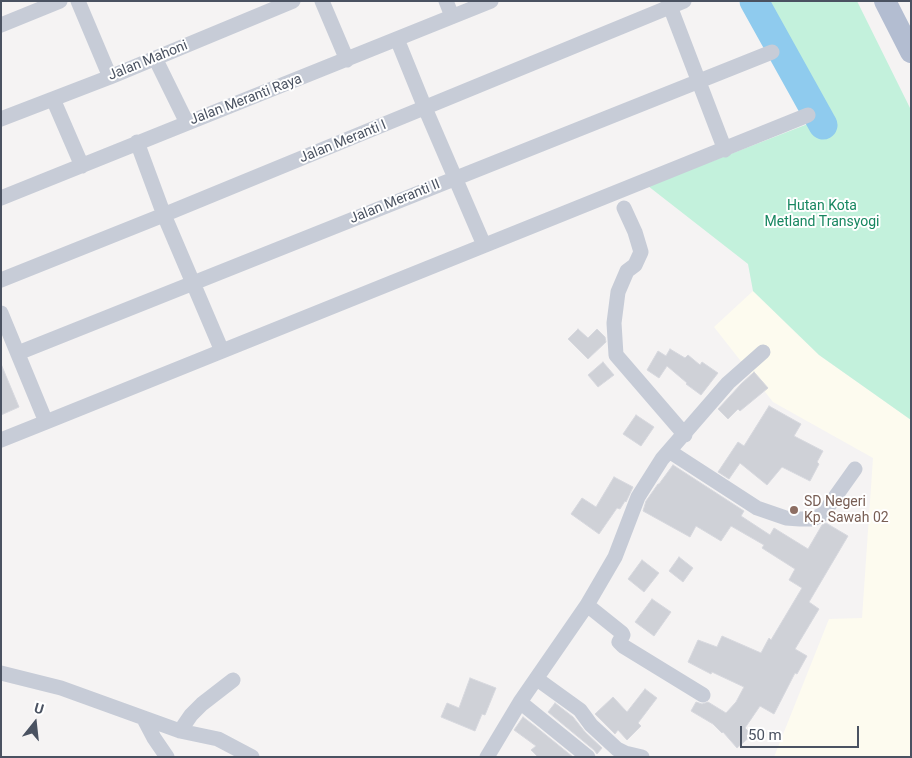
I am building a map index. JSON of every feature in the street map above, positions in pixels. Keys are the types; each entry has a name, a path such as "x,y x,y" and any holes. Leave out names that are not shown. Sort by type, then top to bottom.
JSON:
{"main road":[{"path":"884,1 911,52"}],"street":[{"path":"1,25 60,1"},
{"path":"78,1 110,77"},
{"name":"Jalan Mahoni","path":"1,119 110,77 293,1"},
{"path":"322,1 347,60"},
{"path":"446,1 452,16"},
{"name":"Jalan Meranti Raya","path":"1,198 491,1"},
{"path":"674,3 698,80 725,150"},
{"name":"Jalan Meranti I","path":"1,280 425,108 674,3"},
{"path":"397,39 484,245"},
{"name":"Jalan Meranti II","path":"18,353 772,52"},
{"path":"155,58 187,123"},
{"path":"53,99 82,166"},
{"path":"1,440 808,115"},
{"path":"137,142 164,215 222,351"},
{"path":"624,208 635,232 641,252 635,265 627,271 618,292 614,323 616,355 685,435"},
{"path":"1,313 46,422"},
{"path":"487,757 520,702 587,605 615,558 638,497 669,451 685,435 728,383 763,352"},
{"path":"669,451 758,508 786,518 813,519 823,514 855,469"},
{"path":"587,605 622,633 623,635 619,642 623,646 703,695"},
{"path":"1,673 61,688 180,731 218,739 252,757"},
{"path":"537,679 580,710 591,725 617,749 642,757"},
{"path":"180,731 191,715 202,704 232,680"},
{"path":"520,702 588,757"},
{"path":"144,719 167,757"}],"shaded area":[{"path":"753,291 819,355 911,420 911,757 774,757 829,619 862,618 873,458 773,402 714,327"}],"green space":[{"name":"Hutan Kota Metland Transyogi","path":"761,1 857,1 911,110 911,420 819,355 753,291 748,264 648,186 831,115"}],"building":[{"path":"578,329 588,338 597,329 605,337 606,342 588,359 568,339"},
{"path":"670,349 685,358 688,355 700,365 702,362 718,373 701,395 667,366 659,378 647,370 658,351 666,356"},
{"path":"603,362 614,375 598,387 588,375"},
{"path":"1,364 19,407 1,415"},
{"path":"754,372 768,388 740,411 738,409 728,419 718,409"},
{"path":"769,406 801,424 794,436 823,451 810,481 782,467 767,485 740,463 729,479 718,472 738,442 744,446"},
{"path":"636,415 654,427 641,446 623,434"},
{"path":"673,465 744,511 741,516 770,535 774,528 808,549 822,525 826,523 848,536 809,602 819,609 795,649 807,656 797,674 795,673 774,714 760,706 745,728 752,735 737,748 723,732 691,711 696,702 702,704 708,702 726,713 736,702 744,687 712,672 711,674 688,662 698,640 717,647 722,636 761,653 769,638 771,640 802,588 789,580 795,569 762,548 764,545 731,526 721,541 696,526 690,537 643,511 646,501"},
{"path":"614,477 633,487 626,502 620,509 617,508 599,534 571,514 582,498 596,507"},
{"path":"679,557 693,568 683,582 669,571"},
{"path":"642,560 659,573 644,592 628,579"},
{"path":"652,599 671,612 654,636 635,622"},
{"path":"470,678 496,688 485,715 482,714 475,731 441,717 447,703 459,708"},
{"path":"645,689 657,698 638,723 641,726 627,740 618,730 615,734 595,714 613,697 627,712"},
{"path":"555,703 573,717 602,748 597,754 548,712"},
{"path":"523,717 573,757 538,757 531,750 536,746 514,730"}],"waterway":[{"path":"754,1 823,125"}],"place":[{"name":"SD Negeri Kp. Sawah 02","path":"794,510"}]}
